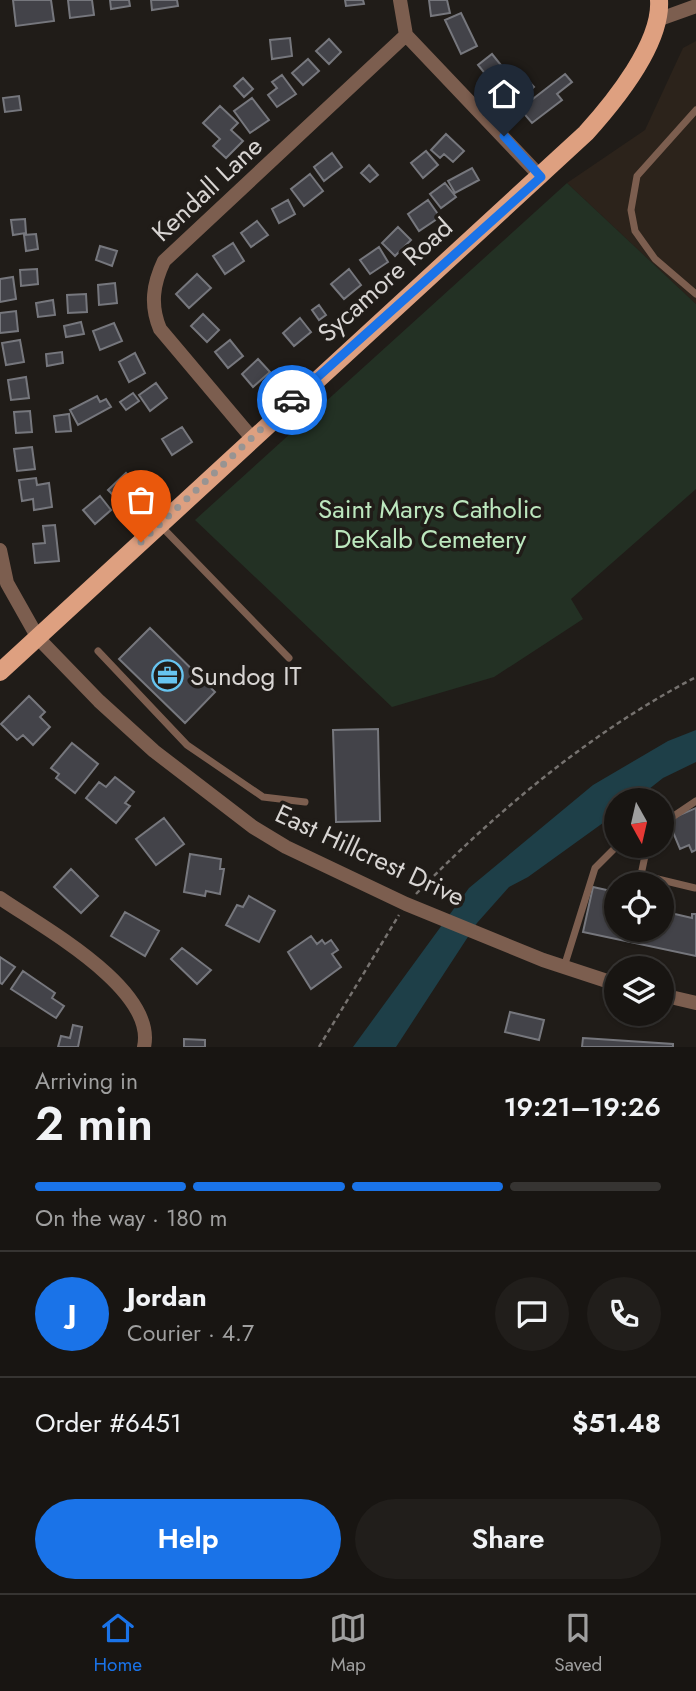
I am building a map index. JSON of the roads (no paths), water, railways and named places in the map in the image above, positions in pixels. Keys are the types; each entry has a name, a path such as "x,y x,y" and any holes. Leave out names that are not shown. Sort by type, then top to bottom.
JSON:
{"main road":[{"path":"659,0 660,19"},
{"name":"Sycamore Road","path":"0,672 251,437 541,177 610,106 660,19"}],"street":[{"path":"400,0 406,35 541,177"},
{"path":"660,19 696,6"},
{"name":"Kendall Lane","path":"251,437 160,329 153,310 155,281 164,261 406,35"},
{"name":"East Hillcrest Drive","path":"0,550 7,583 38,638 99,701 154,751 225,807 286,848 406,904 564,967 604,980"},
{"path":"0,898 96,965 123,988 146,1024 144,1047"},
{"path":"674,998 696,1003"}],"lane":[{"path":"696,110 637,176 631,210 635,231 655,259 696,294"},
{"path":"159,525 289,658"},
{"path":"98,651 187,745 263,797 305,802"},
{"path":"674,816 696,801"},
{"path":"564,967 595,868 605,858"},
{"path":"644,858 641,876 695,888"}],"water":[{"path":"696,730 696,762 663,778 650,788 604,788 604,822 528,877 509,887 477,923 396,1047 353,1047 469,888 593,785 668,741"}],"place":[{"name":"Sundog IT","path":"167,676"}],"park label":[{"name":"Saint Marys Catholic DeKalb Cemetery","path":"430,524"}]}
